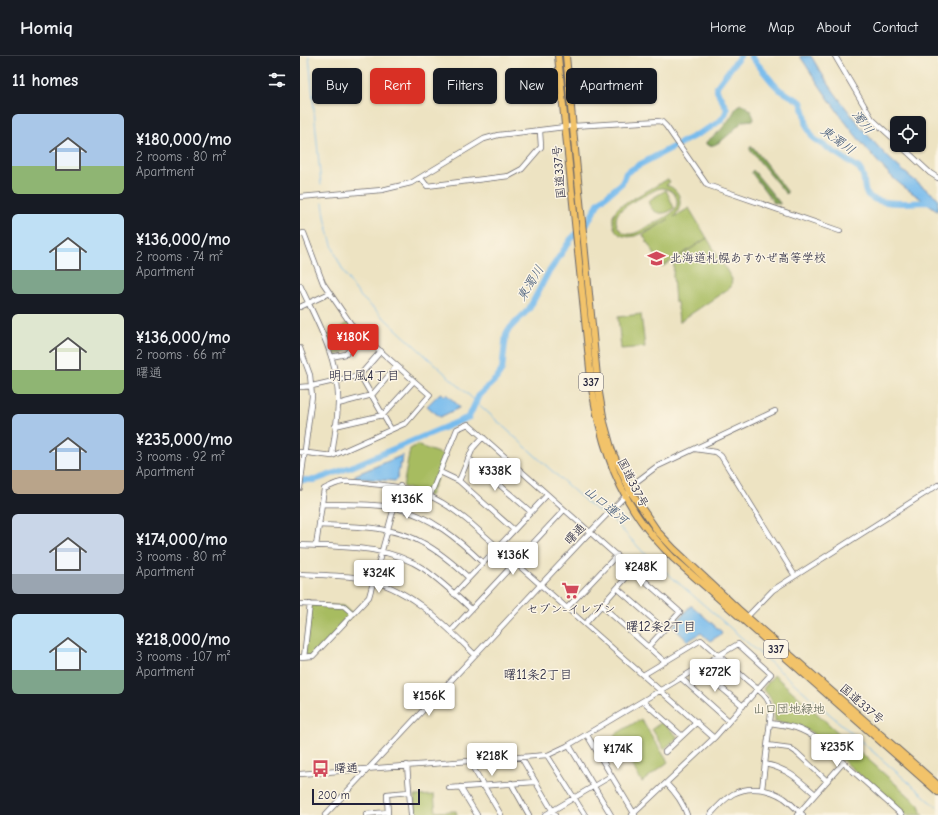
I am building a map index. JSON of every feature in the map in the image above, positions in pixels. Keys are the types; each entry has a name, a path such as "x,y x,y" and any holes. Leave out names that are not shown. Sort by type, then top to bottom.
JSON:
{"highway":[{"name":"国道337号","path":"558,56 592,389 598,423 607,454 639,519 652,536 673,558 745,618 938,785"},
{"name":"国道337号","path":"566,56 598,387 604,422 612,451 627,494"},
{"name":"国道337号","path":"745,618 938,792"}],"street":[{"path":"835,56 872,119 890,136"},
{"path":"300,197 382,190 411,184 484,139 498,135 573,126 648,121 662,122 709,186 840,231"},
{"path":"421,178 427,186 509,176 522,169 541,147 540,131"},
{"path":"908,152 930,173 938,178"},
{"path":"300,234 304,234 323,283 353,328 430,395 406,423 332,456 302,452"},
{"path":"300,285 331,357 337,381 338,404 332,456"},
{"path":"300,307 330,293"},
{"path":"331,357 346,354 362,335"},
{"path":"300,348 310,375 312,386 312,407 302,452 302,477 300,488"},
{"path":"300,388 360,375 381,351"},
{"path":"338,404 372,396 397,366"},
{"path":"360,375 391,429"},
{"path":"335,426 383,415 414,381"},
{"name":"曙通","path":"326,815 475,654 627,494 632,485 656,467 774,411"},
{"path":"430,496 457,429 468,424 680,612 648,646"},
{"path":"459,481 473,448 483,437"},
{"path":"695,449 716,452 721,456 795,576"},
{"path":"468,459 531,512"},
{"path":"440,472 459,481 514,530"},
{"path":"316,546 324,489 339,482 400,486 430,496 450,506 714,738"},
{"path":"745,618 773,590 938,485"},
{"path":"310,604 302,657 313,656 369,597 400,486"},
{"path":"454,594 547,495"},
{"path":"322,504 394,508 416,515 440,527 457,538 483,563"},
{"path":"451,631 564,510"},
{"path":"319,525 388,530 413,538 424,543 446,558 469,578"},
{"path":"300,545 364,548 400,557 424,569 471,609"},
{"path":"567,608 617,555"},
{"path":"585,624 633,570"},
{"path":"300,574 350,577 374,581 400,591 423,606 475,654"},
{"path":"617,588 664,629"},
{"path":"300,604 344,606 353,614"},
{"path":"602,606 665,662"},
{"path":"643,675 701,640 767,698 771,708 762,789"},
{"path":"300,774 548,755 587,735 738,644 770,674 714,738 634,814 587,735"},
{"path":"698,668 743,706"},
{"path":"681,678 730,721"},
{"path":"643,701 682,736"},
{"path":"666,752 697,722"},
{"path":"770,723 794,727 806,732 902,815"},
{"path":"569,745 611,815"},
{"path":"767,745 790,748 827,781"},
{"path":"548,755 585,815"},
{"path":"521,756 554,813"},
{"path":"469,761 501,815"},
{"path":"710,815 721,803 734,794 746,790 762,789 784,799 800,814 815,794 843,763"},
{"path":"765,764 787,771 798,778 815,794"},
{"path":"407,765 411,815"},
{"path":"545,815 554,813 611,776"},
{"path":"449,788 535,782"},
{"path":"666,783 677,794 687,815"},
{"path":"511,784 529,815"},
{"path":"460,787 477,815"},
{"path":"366,815 388,813 387,794 410,792"}],"green space":[{"path":"741,104 750,110 754,120 743,121 715,145 710,146 706,144 706,142 720,131 731,117 737,106"},
{"path":"750,146 753,147 787,191 786,194 750,150"},
{"path":"753,170 780,204 774,203 751,172"},
{"path":"668,179 670,182 666,185 675,190 680,198 679,208 674,217 689,208 707,238 662,267 643,235 669,219 644,233 630,237 624,236 617,232 613,223 614,213 620,206","holes":["657,189 668,189 675,195 677,201 676,207 673,211 663,219 636,233 623,233 616,223 617,215 620,211 632,202"]},
{"path":"666,190 674,208 666,213 658,213 652,209 648,201"},
{"path":"707,238 732,279 731,287 679,322 677,302 675,302 673,276 674,262"},
{"path":"641,314 645,347 621,349 618,317"},
{"path":"348,322 361,335 343,353 333,356 325,336 336,331"},
{"path":"417,445 446,456 430,496 403,487 410,449"},
{"path":"310,604 344,606 353,614 313,656 304,657"},
{"name":"山口団地緑地","path":"774,675 919,805 921,812 924,815 905,815 811,732 799,726 775,721 773,704 763,689"},
{"path":"641,719 668,762 642,782 614,735"},
{"path":"662,722 677,736 677,738 664,749 652,729"},
{"path":"434,795 436,812 456,811 457,815 416,815 414,796"}],"water":[{"path":"800,56 811,56 835,93 872,140 902,170 938,198 938,211 896,181 878,162 842,118"},
{"path":"442,393 444,396 446,394 459,406 459,408 440,417 427,406 439,394"},
{"path":"403,455 402,464 400,464 397,479 395,481 355,478 355,475"},
{"path":"690,606 692,606 722,632 720,635 710,641 701,633 688,641 673,627"}],"waterway":[{"name":"山口運河","path":"309,56 321,185"},
{"name":"東濁川","path":"300,480 315,480 351,467 469,417 479,395 496,379 502,370 506,334 508,330 529,309 547,275 571,239 587,224 599,202 622,183 626,173 711,127 721,120 727,109 717,91 717,86 740,56"},
{"name":"東濁川","path":"751,56 780,90 801,102 807,127 814,139 859,168 863,175 867,194 879,201 897,203 931,202"},
{"name":"山口運河","path":"323,203 328,229 335,253 346,275 361,297 592,507 604,514"},
{"name":"山口運河","path":"607,516 612,519 644,553 938,808"}],"place":[{"name":"北海道札幌あすかぜ高等学校","path":"657,258"},
{"name":"セブン-イレブン","path":"571,590"},
{"name":"曙通","path":"321,768"}],"district":[{"name":"明日風4丁目","path":"364,375"},
{"name":"曙12条2丁目","path":"661,626"},
{"name":"曙11条2丁目","path":"538,674"}],"water label":[{"name":"濁川","path":"863,122"}]}
